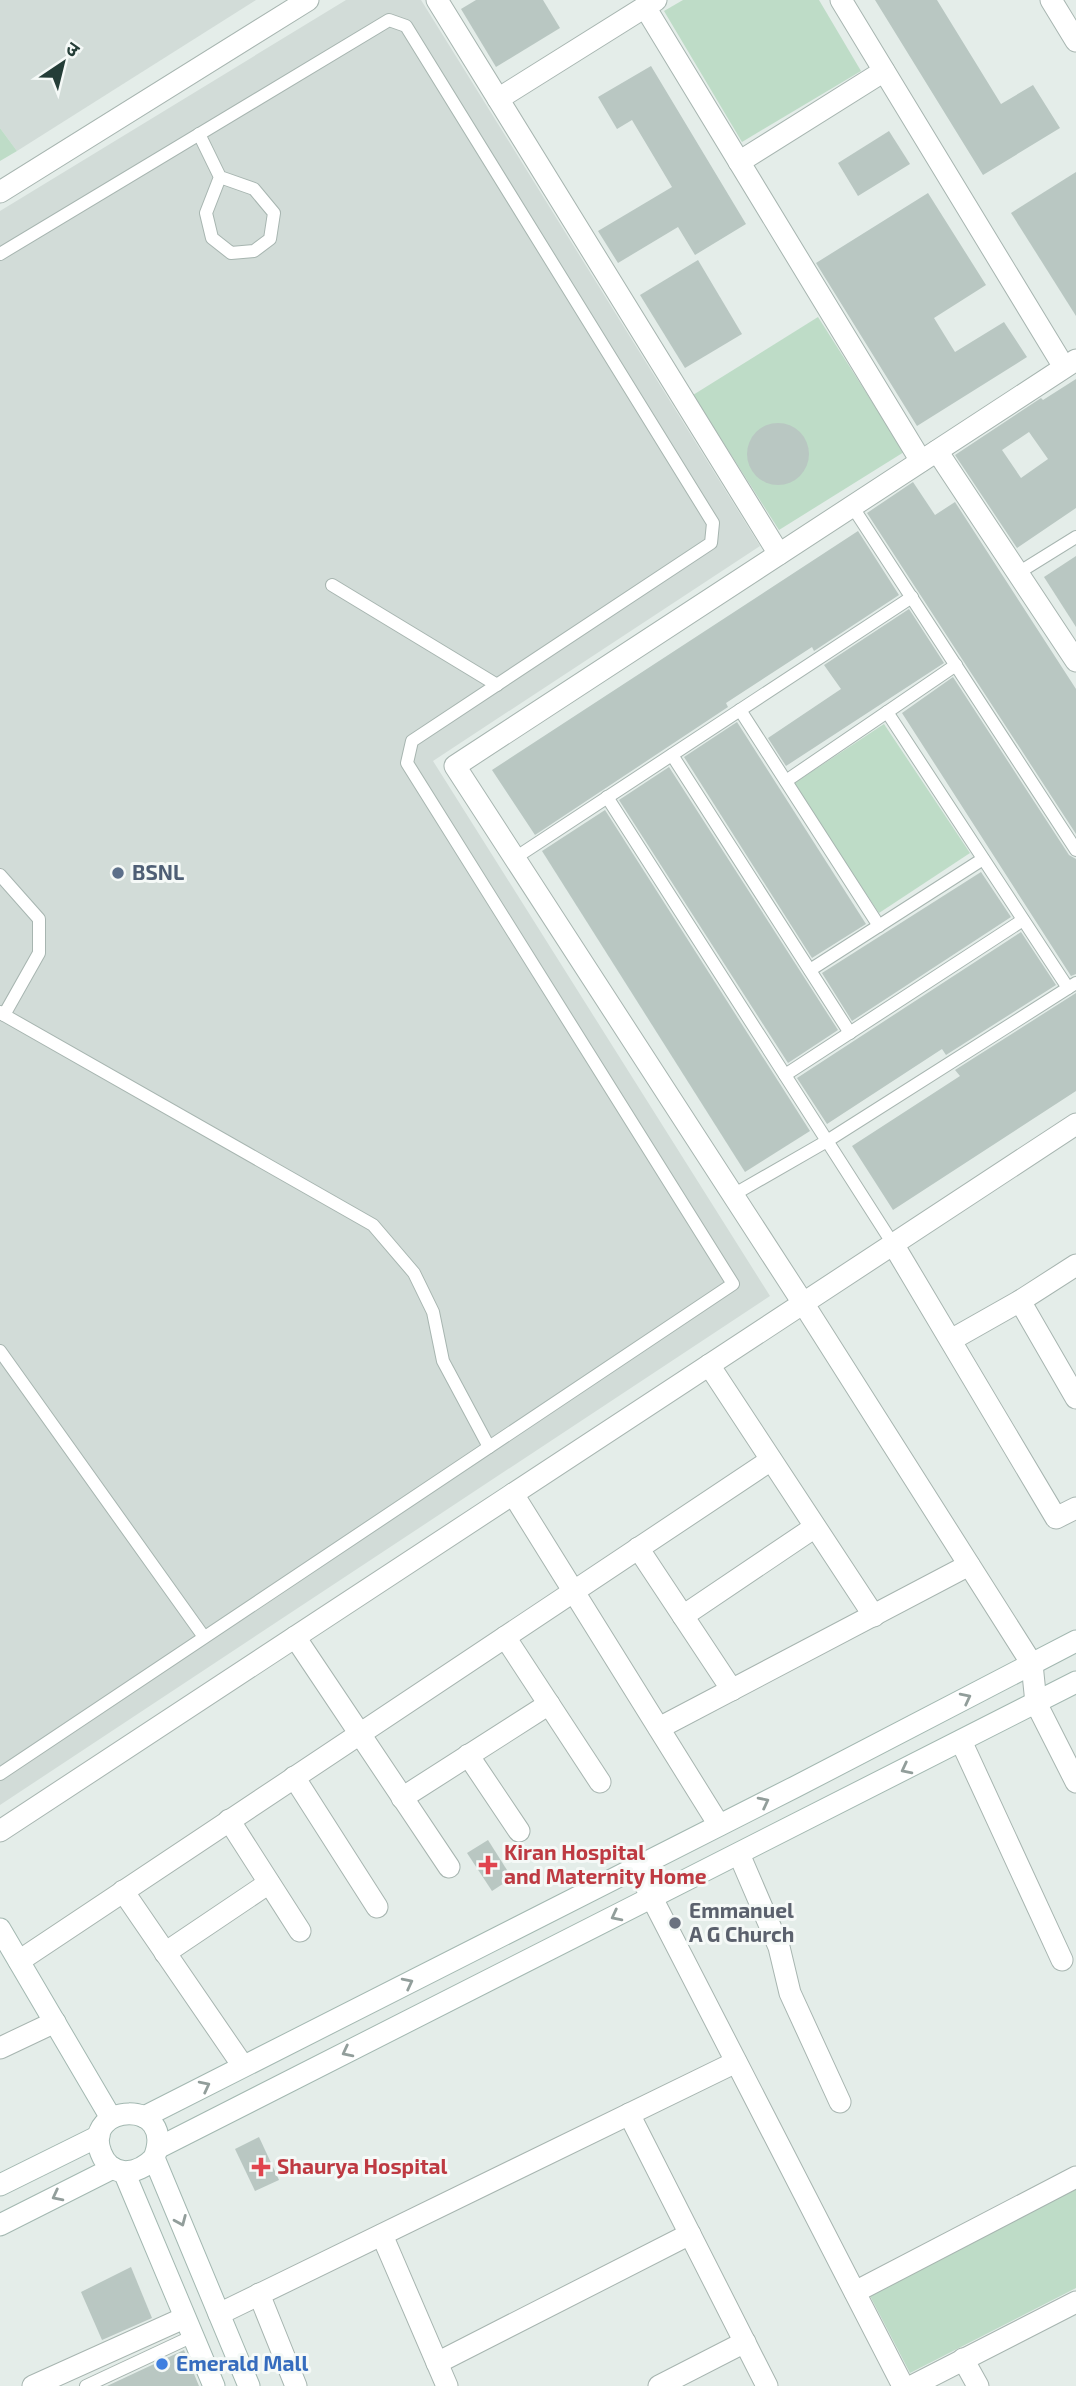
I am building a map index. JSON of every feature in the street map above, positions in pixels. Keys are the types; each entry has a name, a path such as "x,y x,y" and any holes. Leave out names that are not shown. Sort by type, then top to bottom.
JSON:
{"street":[{"path":"0,192 308,0"},
{"path":"437,0 779,554"},
{"path":"841,0 1070,364 455,766 803,1303 1032,1664 1036,1703 1076,1782"},
{"path":"1051,0 1076,41"},
{"path":"498,99 651,3 739,162 929,456 1018,573 1076,662"},
{"path":"739,162 884,71"},
{"path":"0,1831 1076,1124"},
{"path":"893,1244 1056,1518 1076,1508"},
{"path":"951,1340 1076,1265"},
{"path":"1020,1301 1068,1366 1076,1398"},
{"path":"709,1365 874,1616"},
{"path":"19,1961 771,1460"},
{"path":"513,1494 719,1825"},
{"path":"683,1616 815,1527"},
{"path":"638,1548 732,1690"},
{"path":"659,1728 969,1565"},
{"path":"295,1637 449,1867"},
{"path":"505,1637 600,1782"},
{"path":"144,2117 1076,1642"},
{"path":"0,2225 119,2170 136,2171 146,2167 156,2153 1076,1682"},
{"path":"402,1798 549,1704"},
{"path":"961,1741 1062,1960"},
{"path":"468,1755 519,1831"},
{"path":"294,1777 377,1907"},
{"path":"229,1820 300,1931"},
{"path":"740,1854 779,1947 790,1993 840,2102"},
{"path":"636,1867 903,2386"},
{"path":"165,1953 269,1883"},
{"path":"123,1891 243,2066"},
{"path":"0,1929 111,2118"},
{"path":"0,2048 55,2022"},
{"path":"219,2314 736,2062"},
{"path":"214,2386 119,2170 102,2155 99,2136 103,2126 122,2113 130,2112 153,2124 158,2135 156,2153 250,2386"},
{"path":"629,2114 767,2386"},
{"path":"0,2185 99,2136"},
{"path":"855,2292 1076,2177"},
{"path":"437,2363 690,2234"},
{"path":"382,2235 447,2386"},
{"path":"259,2294 296,2386"},
{"path":"912,2386 1076,2302"},
{"path":"33,2386 188,2327"},
{"path":"659,2386 745,2342"},
{"path":"963,2359 978,2386"}],"lane":[{"path":"0,254 389,20 406,26 713,523 710,543 412,741 407,763 733,1284 0,1774"},
{"path":"199,134 220,177 254,189 274,213 270,239 254,251 231,253 212,238 206,213 220,177"},
{"path":"852,506 1076,850"},
{"path":"1018,573 1076,537"},
{"path":"332,585 497,685"},
{"path":"515,858 912,597"},
{"path":"786,781 956,665"},
{"path":"740,710 879,926"},
{"path":"732,1193 827,1141 1072,985 1023,920 887,712"},
{"path":"672,755 850,1032"},
{"path":"607,797 893,1244"},
{"path":"810,970 983,859"},
{"path":"0,875 39,919 39,953 2,1013 373,1225 414,1273 433,1312 443,1361 489,1447"},
{"path":"785,1075 1023,920"},
{"path":"0,1351 204,1637"},
{"path":"86,2386 188,2327"}],"shaded area":[{"path":"0,0 256,0 17,151 0,128"},
{"path":"346,0 421,0 760,546 433,761 770,1296 0,1805 0,211"}],"green space":[{"path":"683,0 819,0 861,71 742,142 664,11"},
{"path":"0,128 17,151 0,161"},
{"path":"818,317 904,452 779,530 693,395"},
{"path":"884,724 970,853 879,913 793,784"},
{"path":"1076,2188 1076,2288 910,2373 869,2294"}],"building":[{"path":"476,0 543,0 560,28 496,67 461,9"},
{"path":"875,0 937,0 1001,104 1033,85 1060,128 983,175"},
{"path":"651,66 746,224 695,255 678,227 618,263 598,231 672,187 632,120 617,129 598,97"},
{"path":"889,131 910,164 858,196 838,163"},
{"path":"1076,172 1076,316 1011,213"},
{"path":"928,193 986,285 934,318 955,352 1004,322 1027,357 917,426 816,263"},
{"path":"698,260 742,334 685,368 640,295"},
{"path":"1076,379 1076,508 1017,548 955,455 1041,398 1043,400","holes":["1029,432 1048,459 1021,478 1002,450"]},
{"path":"778,423 800,432 809,454 800,476 778,485 756,476 747,454 756,432"},
{"path":"913,482 935,515 955,502 1076,689 1076,834 867,513"},
{"path":"858,531 899,595 814,651 812,647 726,703 728,707 535,835 492,770"},
{"path":"1076,556 1076,627 1044,577"},
{"path":"909,609 944,663 786,766 768,738 841,689 824,665"},
{"path":"953,677 1069,855 1076,859 1076,974 1071,976 902,713"},
{"path":"737,722 866,924 812,958 684,757"},
{"path":"669,767 838,1030 788,1063 619,800"},
{"path":"605,810 810,1131 745,1172 542,851"},
{"path":"981,872 1011,917 852,1021 822,973"},
{"path":"1021,932 1056,985 946,1055 942,1049 827,1124 797,1078"},
{"path":"1076,993 1076,1091 893,1210 852,1146 960,1076 955,1070"},
{"path":"488,1840 512,1878 492,1891 467,1853"},
{"path":"259,2137 279,2180 255,2191 235,2149"},
{"path":"131,2267 152,2318 102,2340 81,2292"},
{"name":"Emerald Mall","path":"184,2350 199,2386 107,2386"}],"place":[{"name":"BSNL","path":"118,873"},
{"name":"Kiran Hospital and Maternity Home","path":"488,1865"},
{"name":"Emmanuel A G Church","path":"675,1923"},
{"name":"Shaurya Hospital","path":"261,2167"},
{"name":"Emerald Mall","path":"162,2364"}]}
